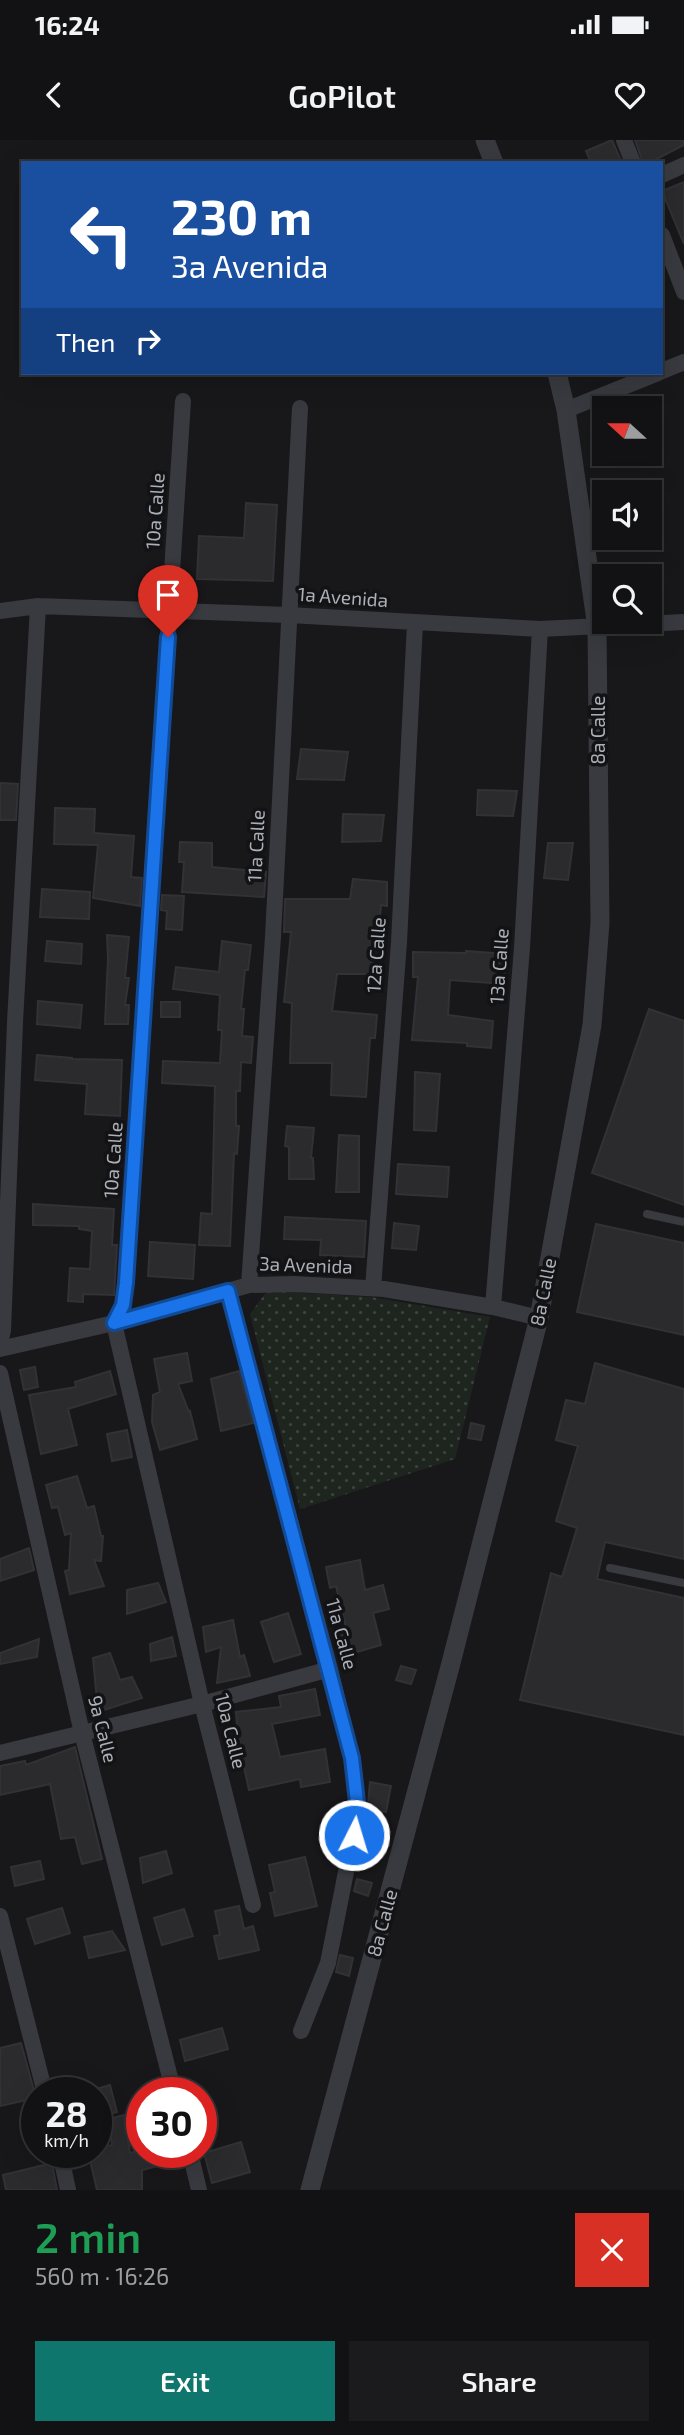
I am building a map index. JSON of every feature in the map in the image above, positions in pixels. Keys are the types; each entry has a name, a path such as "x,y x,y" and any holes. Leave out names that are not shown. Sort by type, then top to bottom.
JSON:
{"street":[{"path":"485,140 493,161"},
{"path":"624,140 632,161"},
{"path":"663,175 684,166"},
{"path":"663,238 684,292"},
{"path":"663,371 684,362"},
{"name":"8a Calle","path":"557,375 566,410 592,593"},
{"path":"566,410 653,375"},
{"name":"10a Calle","path":"183,401 126,1283 123,1305 114,1323 202,1704 253,1905"},
{"name":"11a Calle","path":"249,1285 273,937 300,408"},
{"path":"0,1342 38,606"},
{"name":"1a Avenida","path":"0,611 38,606 289,615 540,629 592,628"},
{"name":"1a Avenida","path":"662,624 684,622"},
{"name":"12a Calle","path":"373,1288 399,942 415,623"},
{"name":"13a Calle","path":"492,1307 522,948 540,629"},
{"name":"8a Calle","path":"310,2190 451,1663 539,1318 592,1025 600,923 597,634"},
{"name":"3a Avenida","path":"0,1349 114,1323 249,1285 373,1288 492,1307 539,1318"},
{"name":"11a Calle","path":"228,1291 330,1669 352,1758 358,1811 328,1963 301,2031"},
{"name":"9a Calle","path":"0,1373 82,1733 170,2077"},
{"path":"0,1753 202,1704 330,1669"},
{"path":"0,1916 41,2077"},
{"path":"63,2168 68,2190"},
{"path":"194,2168 199,2190"}],"lane":[{"path":"647,1214 684,1222"},
{"path":"610,1568 684,1583"}],"shaded area":[{"path":"267,1291 371,1297 490,1317 455,1459 300,1509 250,1314"}],"building":[{"path":"612,140 621,161 590,161 586,151"},
{"path":"635,140 684,140 684,145 653,161 642,161"},
{"path":"684,182 684,244 663,193 663,191"},
{"path":"246,503 277,505 273,581 197,579 199,536 244,538"},
{"path":"301,749 348,752 344,780 297,779"},
{"path":"0,783 18,784 16,820 0,820"},
{"path":"478,790 517,791 513,816 477,815"},
{"path":"55,808 95,809 94,833 134,836 131,877 142,878 140,906 93,898 98,845 54,844"},
{"path":"343,814 384,815 381,841 342,842"},
{"path":"180,842 212,843 212,867 266,872 264,897 182,892 184,862 179,862"},
{"path":"548,843 573,843 568,880 544,878"},
{"path":"353,879 387,882 387,906 381,905 378,937 373,936 373,974 337,974 332,1011 377,1015 375,1038 370,1038 366,1097 331,1095 332,1063 290,1063 292,1003 284,1002 291,932 284,932 285,899 350,899"},
{"path":"42,889 90,892 89,919 40,917"},
{"path":"162,895 184,896 182,930 166,929 167,911 161,910"},
{"path":"107,935 129,937 125,978 129,978 125,1005 129,1005 128,1024 105,1024"},
{"path":"47,941 82,944 81,964 45,961"},
{"path":"222,941 251,945 241,1009 244,1009 242,1036 253,1037 251,1063 241,1062 240,1091 236,1091 236,1126 239,1126 237,1154 234,1153 230,1246 199,1245 201,1213 212,1214 215,1086 162,1083 163,1061 220,1063 220,995 173,989 176,967 219,972"},
{"path":"466,951 506,954 504,984 450,980 448,1015 493,1021 491,1048 467,1046 467,1043 412,1040 418,977 413,977 413,952"},
{"path":"38,1001 82,1005 80,1028 37,1024"},
{"path":"161,1002 180,1002 180,1017 161,1017"},
{"path":"649,1009 684,1021 684,1205 592,1173"},
{"path":"37,1055 122,1060 120,1116 85,1114 87,1084 35,1080"},
{"path":"415,1072 440,1074 436,1131 414,1130"},
{"path":"287,1126 314,1128 311,1158 314,1179 289,1179 289,1147 285,1146"},
{"path":"339,1135 359,1136 359,1192 336,1192"},
{"path":"398,1164 449,1167 447,1197 396,1194"},
{"path":"33,1204 114,1209 112,1245 117,1245 114,1295 83,1294 83,1302 68,1301 70,1268 90,1269 92,1231 79,1229 79,1226 33,1225"},
{"path":"285,1217 366,1221 364,1257 320,1255 321,1240 284,1239"},
{"path":"394,1223 419,1226 416,1250 392,1248"},
{"path":"596,1224 684,1243 684,1335 577,1312"},
{"path":"150,1242 195,1245 193,1279 148,1276"},
{"path":"187,1353 192,1381 178,1384 190,1411 197,1439 160,1450 152,1422 153,1395 160,1392 154,1359"},
{"path":"595,1363 684,1389 684,1559 605,1542 597,1579 684,1598 684,1735 520,1700 551,1573 562,1577 577,1528 556,1521 578,1446 556,1440 566,1400 585,1404"},
{"path":"35,1367 38,1387 24,1390 20,1370"},
{"path":"110,1371 116,1394 68,1409 77,1445 41,1454 29,1395 76,1387 75,1382"},
{"path":"239,1371 253,1423 221,1431 211,1379"},
{"path":"471,1423 484,1426 481,1440 468,1438"},
{"path":"127,1430 132,1457 112,1461 107,1434"},
{"path":"77,1476 87,1508 94,1506 103,1536 101,1561 94,1560 104,1586 70,1594 65,1571 69,1570 71,1533 65,1535 58,1507 52,1508 46,1485"},
{"path":"29,1548 34,1570 0,1581 0,1559"},
{"path":"360,1560 365,1590 383,1585 389,1609 373,1613 381,1645 343,1656 337,1634 347,1632 336,1586 330,1588 326,1567"},
{"path":"158,1583 166,1602 127,1614 127,1590"},
{"path":"288,1613 301,1654 274,1662 261,1622"},
{"path":"233,1620 240,1657 244,1655 250,1676 217,1683 221,1647 206,1652 203,1627"},
{"path":"172,1637 176,1656 151,1661 150,1644"},
{"path":"39,1639 37,1657 0,1664 0,1653"},
{"path":"110,1653 120,1680 132,1677 142,1698 98,1712 93,1658"},
{"path":"401,1666 416,1670 411,1684 396,1680"},
{"path":"315,1689 320,1715 272,1724 280,1757 325,1749 330,1782 301,1787 300,1779 249,1790 244,1767 240,1768 235,1747 239,1746 236,1712 281,1707 279,1696"},
{"path":"75,1747 102,1859 82,1864 75,1837 61,1839 50,1784 0,1795 0,1766 25,1761 26,1765"},
{"path":"370,1782 391,1786 386,1812 374,1810 368,1805"},
{"path":"166,1851 172,1873 143,1883 140,1858"},
{"path":"305,1857 317,1906 275,1916 270,1893 275,1892 269,1865"},
{"path":"40,1861 44,1879 15,1886 11,1867"},
{"path":"357,1879 372,1883 368,1896 354,1891"},
{"path":"239,1906 244,1929 253,1926 259,1950 219,1959 214,1936 220,1935 215,1911"},
{"path":"62,1908 70,1933 35,1944 27,1919"},
{"path":"184,1909 193,1936 162,1945 154,1918"},
{"path":"112,1931 125,1950 89,1958 84,1937"},
{"path":"340,1955 353,1958 349,1976 336,1972"},
{"path":"222,2028 228,2049 185,2061 180,2040"},
{"path":"21,2043 30,2077 21,2077 21,2101 0,2106 0,2048"},
{"path":"112,2093 117,2112 112,2113"},
{"path":"124,2115 126,2168 150,2168 142,2170 142,2190 97,2190 92,2168 112,2168 112,2118"},
{"path":"241,2142 250,2172 212,2183 208,2168 217,2168 217,2149"},
{"path":"32,2168 53,2168 57,2190 6,2190 3,2175"}],"route":[{"path":"168,637 126,1283 123,1305 114,1323 228,1291 352,1758 358,1811 354,1835"}]}
